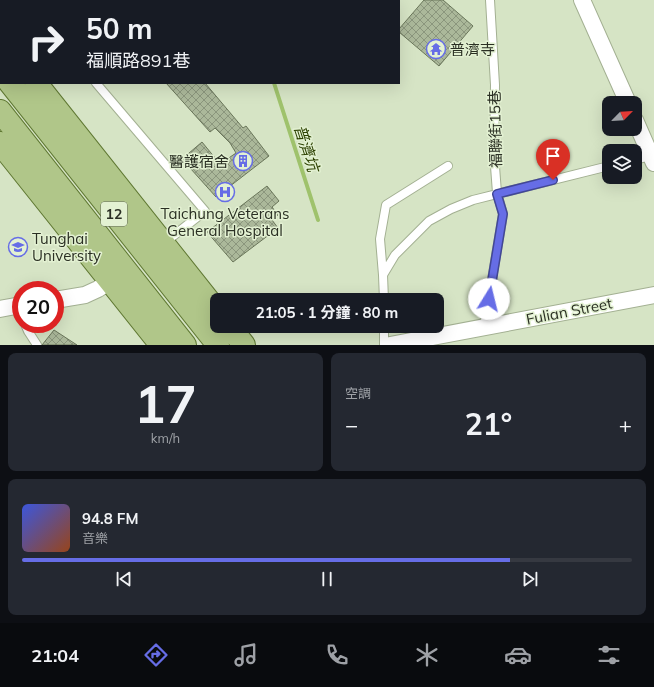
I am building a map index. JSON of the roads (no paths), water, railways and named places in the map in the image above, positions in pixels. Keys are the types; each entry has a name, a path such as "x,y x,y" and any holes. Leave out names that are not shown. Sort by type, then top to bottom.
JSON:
{"main road":[{"name":"12","path":"11,84 218,345"},
{"name":"12","path":"37,84 210,303"},
{"name":"12","path":"0,111 185,345"},
{"path":"0,143 162,345"},
{"path":"235,333 244,345"}],"street":[{"path":"582,0 625,96"},
{"path":"642,135 653,158"},
{"path":"64,298 85,295 110,281"},
{"name":"Fulian Street","path":"390,345 654,295"},
{"path":"0,308 12,308"}],"lane":[{"name":"福聯街15巷","path":"484,327 503,214 497,194 494,153 495,86 490,0"},
{"path":"97,84 205,211 163,244"},
{"path":"642,159 653,158"},
{"path":"384,293 380,239 386,205 448,166"},
{"path":"383,275 395,255 429,222 451,209 473,200 602,168"},
{"path":"29,333 37,345"},
{"path":"384,333 384,345"}],"waterway":[{"name":"普濟坑","path":"274,84 318,220"}],"place":[{"name":"普濟寺","path":"436,49"},
{"name":"醫護宿舍","path":"243,161"},
{"name":"Taichung Veterans General Hospital","path":"225,192"},
{"name":"Tunghai University","path":"18,247"}]}
